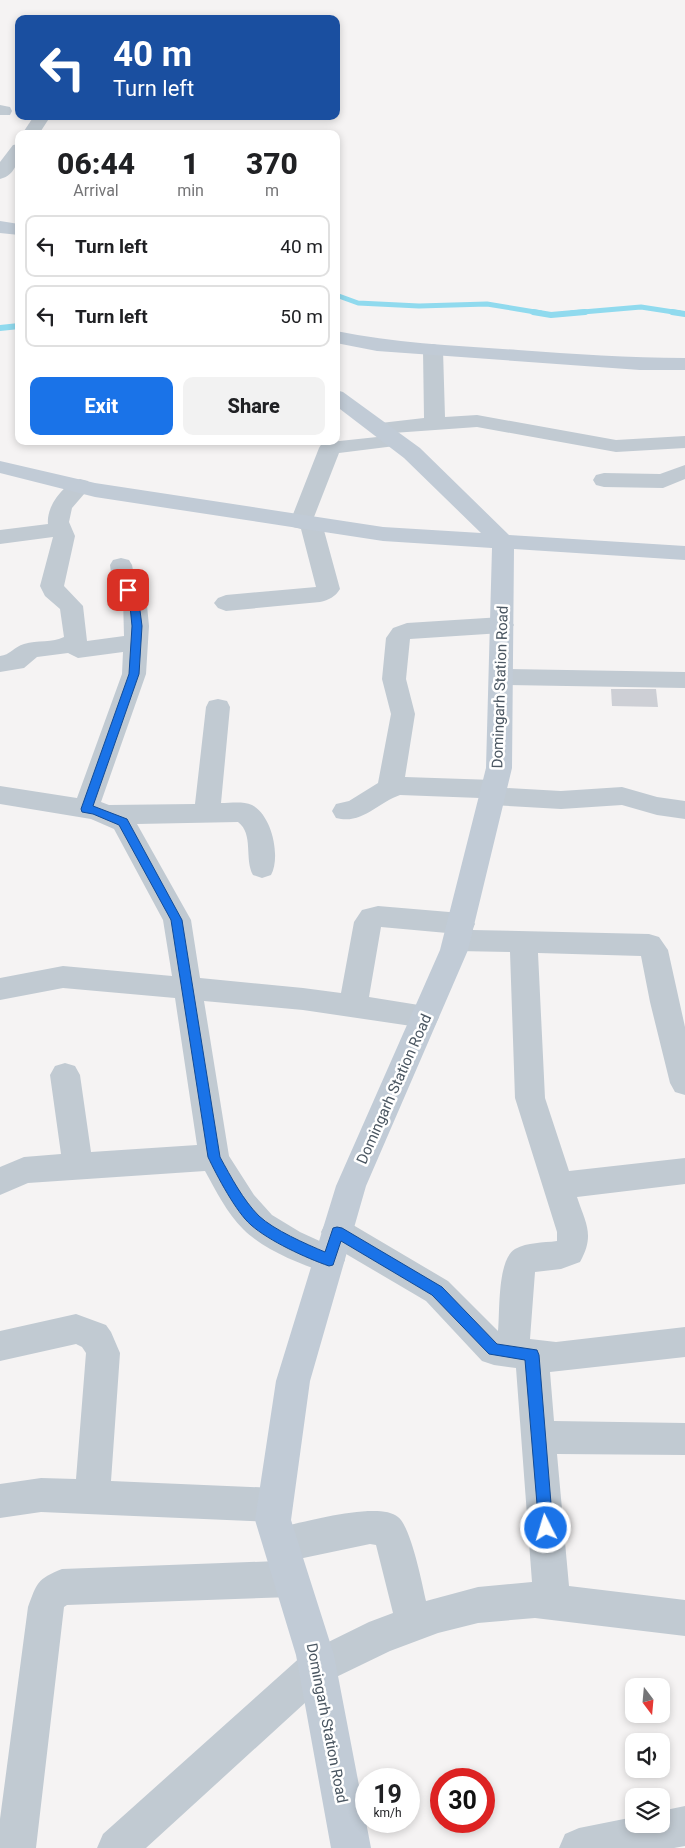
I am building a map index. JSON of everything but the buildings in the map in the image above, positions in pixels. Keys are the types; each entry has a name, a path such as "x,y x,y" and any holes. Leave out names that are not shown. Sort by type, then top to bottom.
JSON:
{"street":[{"path":"0,174 15,154"},
{"path":"0,227 15,229"},
{"path":"340,337 377,346 640,364 685,364"},
{"path":"433,350 435,425"},
{"path":"340,399 396,441 453,492 503,542"},
{"path":"379,428 477,421 616,446 685,442"},
{"path":"226,603 326,593 328,589 306,523 330,448 396,441"},
{"path":"0,467 80,486 383,534 685,553"},
{"path":"604,480 663,481 685,471"},
{"path":"0,664 16,662 22,653 28,650 67,646 76,640 71,606 53,591 52,586 64,536 58,522 61,507 80,486"},
{"path":"0,537 61,529"},
{"name":"Domingarh Station Road","path":"351,1848 317,1667 273,1520 292,1381 351,1186 454,950 499,768 503,542"},
{"path":"96,812 134,674 137,626 134,595 125,588 121,564"},
{"path":"390,788 403,714 394,678 398,638 407,631 502,625"},
{"path":"78,650 136,643"},
{"path":"501,677 685,680"},
{"path":"207,813 218,707"},
{"path":"345,811 356,809 390,788 399,786 561,800 622,796 657,806 685,810"},
{"path":"0,795 96,812 243,812 251,816 259,831 262,868"},
{"path":"96,812 123,822 177,920 214,1157 229,1185 255,1220 291,1243 333,1246 437,1291 494,1350 556,1358 685,1342"},
{"path":"353,1006 368,922 378,916 459,932 524,941 649,945 654,950 664,1002 685,1083"},
{"path":"524,941 530,1098 573,1232 574,1242 571,1251 566,1255 528,1257 522,1261 519,1267 523,1353 538,1437 552,1602"},
{"path":"0,989 63,977 303,999 425,1017"},
{"path":"65,1075 78,1166"},
{"path":"0,1182 24,1170 214,1157"},
{"path":"558,1186 685,1171"},
{"path":"0,1346 76,1329 86,1331 99,1340 103,1353 92,1497"},
{"path":"538,1437 685,1439"},
{"path":"0,1501 41,1495 275,1504"},
{"path":"281,1545 370,1527 386,1529 392,1538 414,1624"},
{"path":"16,1848 46,1607 51,1594 62,1587 292,1579"},
{"path":"117,1848 317,1667 382,1635 478,1605 535,1600 685,1618"},
{"path":"579,1848 685,1826"}],"waterway":[{"path":"340,296 358,303 419,306 487,304 541,313"},
{"path":"571,313 641,307 680,313"},
{"path":"533,312 551,315 585,312"},
{"path":"672,312 685,314"},
{"path":"0,328 15,326"}],"route":[{"path":"128,590 134,595 137,626 134,674 86,809 95,810 123,822 177,920 214,1157 229,1185 255,1220 291,1243 329,1260 337,1232 437,1291 494,1350 532,1355 546,1528"}]}
